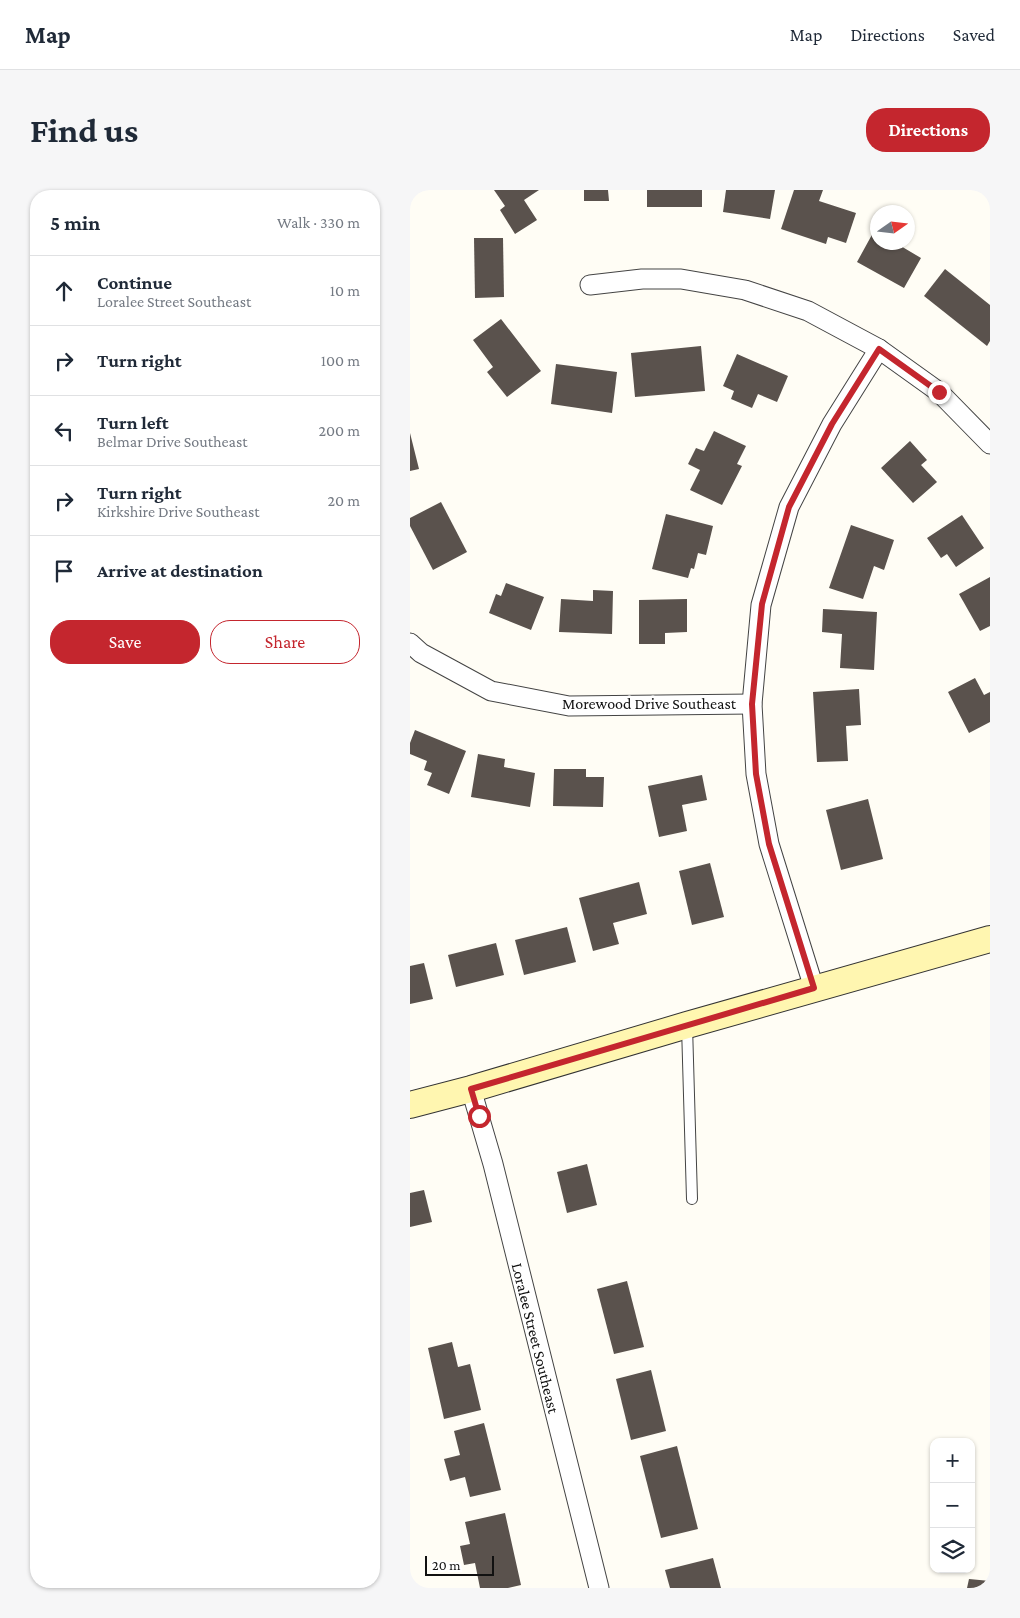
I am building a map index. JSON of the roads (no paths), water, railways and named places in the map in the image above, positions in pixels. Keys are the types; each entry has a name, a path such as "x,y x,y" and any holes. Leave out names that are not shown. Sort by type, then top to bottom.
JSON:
{"main road":[{"path":"410,1104 471,1089 990,938"}],"street":[{"path":"590,285 642,279 682,279 746,290 808,311 879,349 939,392 990,444"},
{"path":"814,988 769,844 756,774 752,704 762,604 789,507 832,424 879,349"},
{"name":"Morewood Drive Southeast","path":"410,643 421,653 492,691 569,706 752,704"},
{"name":"Loralee Street Southeast","path":"471,1089 495,1174 599,1588"}],"lane":[{"path":"687,1025 692,1199"}]}
